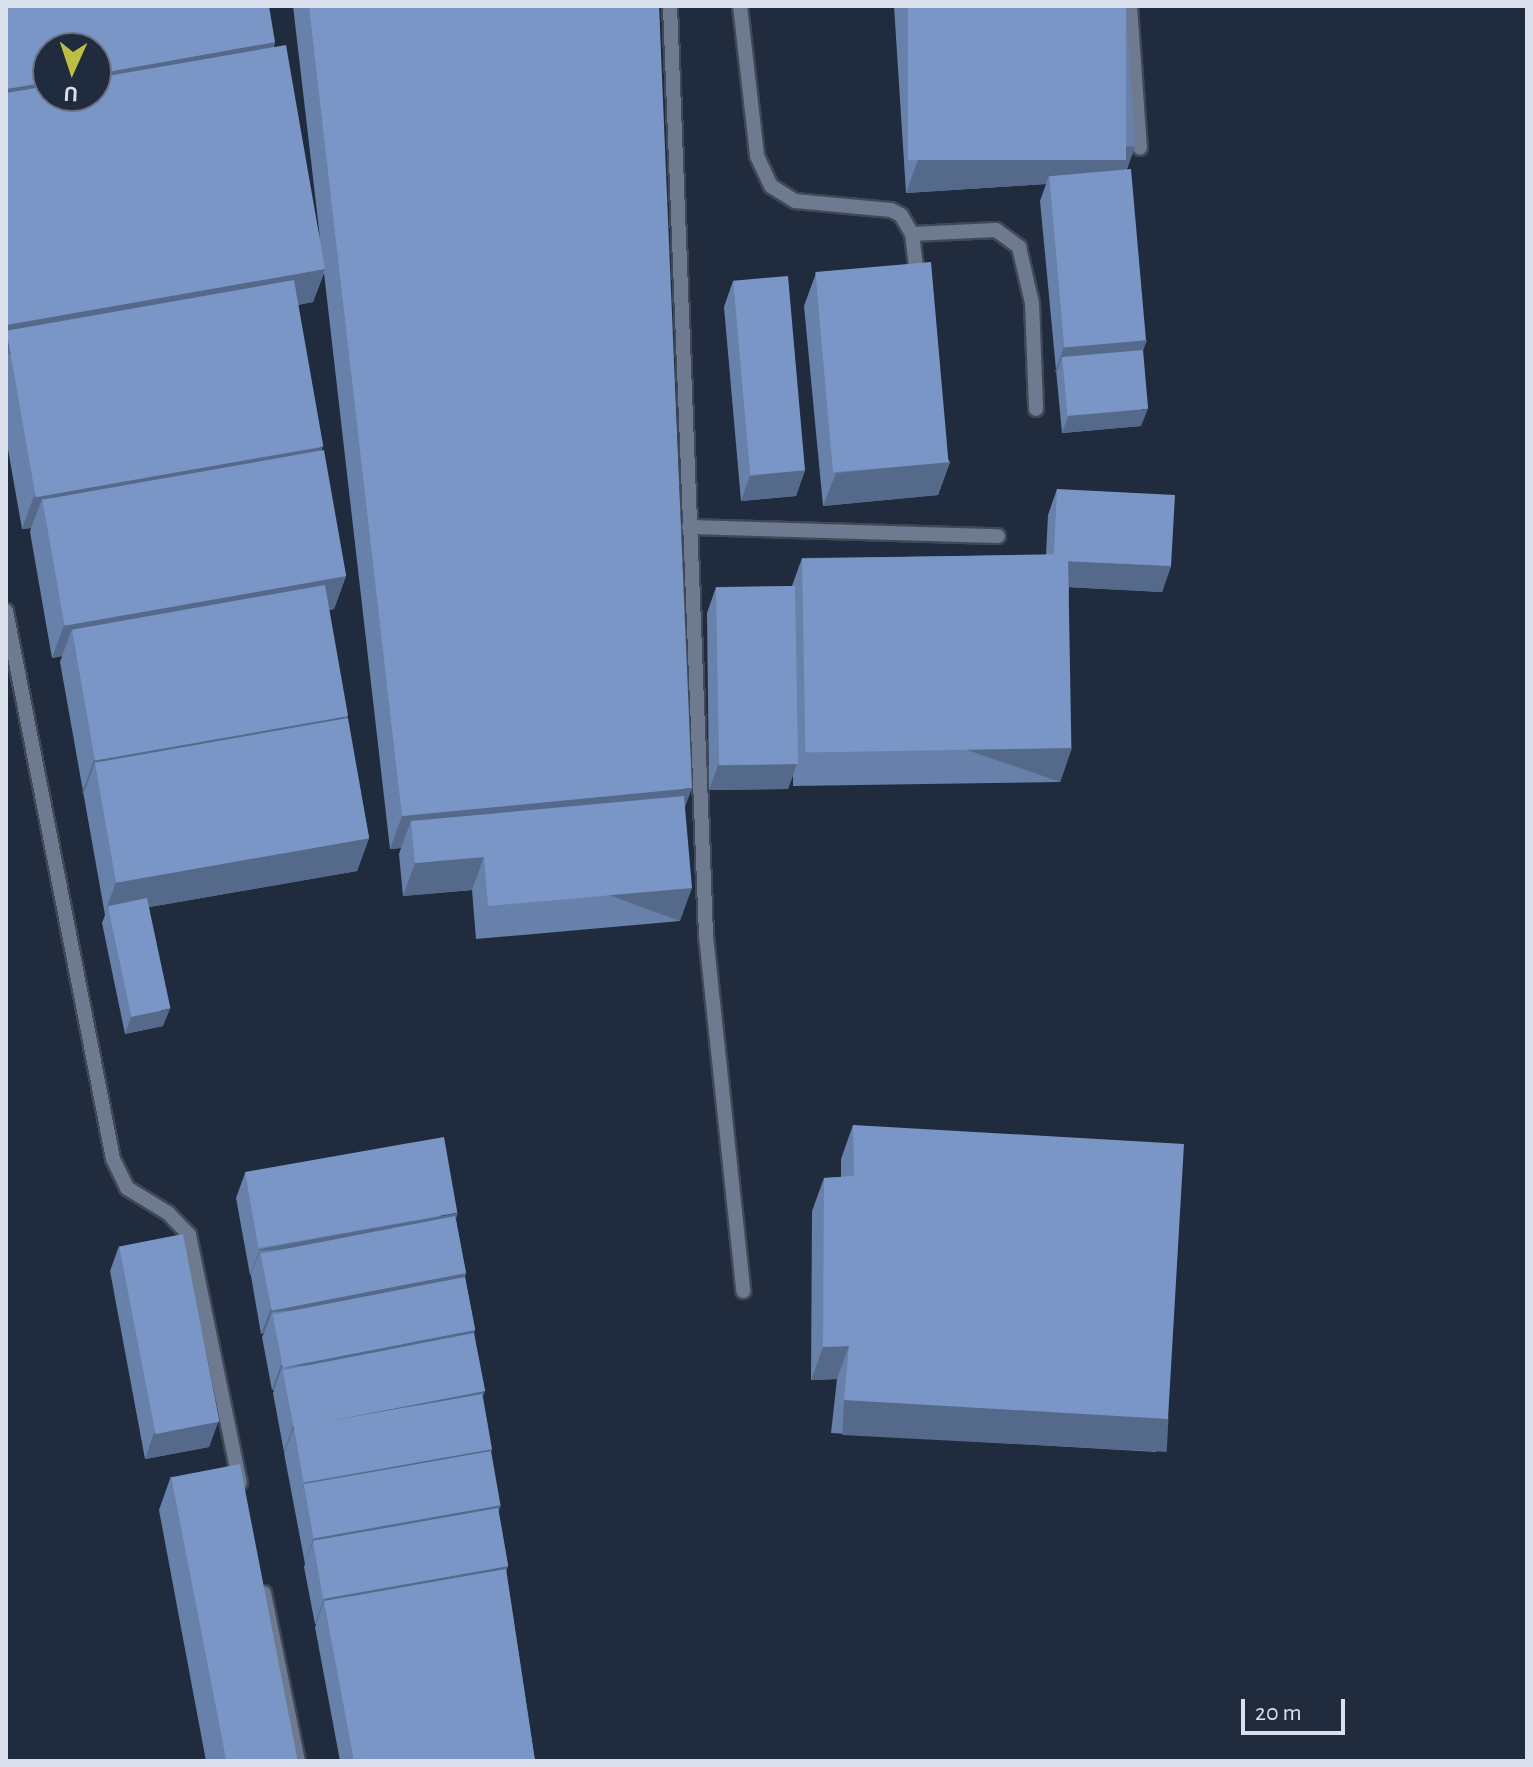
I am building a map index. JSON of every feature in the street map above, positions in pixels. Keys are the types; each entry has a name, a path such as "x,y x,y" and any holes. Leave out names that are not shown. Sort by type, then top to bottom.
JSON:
{"lane":[{"path":"670,6 706,936 743,1291"},
{"path":"740,6 757,156 771,186 795,201 891,210 912,234 920,295"},
{"path":"1130,6 1140,148"},
{"path":"912,234 996,230 1019,247 1032,303 1036,409"},
{"path":"689,527 998,536"},
{"path":"6,611 113,1159 127,1188 168,1213 189,1235 245,1507"},
{"path":"262,1584 298,1761"}],"building":[{"path":"6,6 269,6 275,42 112,71 112,32 32,32 32,85 6,89"},
{"path":"309,6 659,6 692,788 402,816"},
{"path":"908,6 1126,6 1126,160 908,160"},
{"path":"286,45 325,269 6,325 6,93 32,89 32,112 112,112 112,75"},
{"path":"1131,169 1146,340 1064,347 1049,176"},
{"path":"931,262 949,462 833,472 815,272"},
{"path":"788,276 805,470 750,475 733,281"},
{"path":"294,280 323,446 36,497 6,331"},
{"path":"1143,350 1148,409 1067,416 1062,357"},
{"path":"324,450 346,576 65,626 42,500"},
{"path":"1057,489 1175,495 1171,566 1068,561 1068,554 1054,554"},
{"path":"1068,554 1071,748 805,753 802,559"},
{"path":"325,585 348,716 95,761 72,630"},
{"path":"795,586 798,764 719,765 716,587"},
{"path":"348,718 369,838 116,883 95,763"},
{"path":"684,796 692,888 488,906 484,857 415,863 411,821"},
{"path":"147,898 170,1009 131,1017 108,906"},
{"path":"853,1125 1184,1144 1168,1419 844,1400 849,1346 823,1347 824,1178 854,1176"},
{"path":"444,1137 457,1213 258,1248 245,1172"},
{"path":"455,1216 466,1273 272,1311 261,1254"},
{"path":"183,1234 219,1421 156,1434 119,1246"},
{"path":"465,1277 475,1330 283,1367 273,1314"},
{"path":"474,1333 485,1391 294,1428 283,1370"},
{"path":"482,1394 492,1449 304,1482 294,1427"},
{"path":"491,1451 501,1505 313,1538 304,1484"},
{"path":"240,1464 298,1760 226,1761 171,1477"},
{"path":"498,1508 508,1566 323,1599 313,1541"},
{"path":"506,1569 535,1761 354,1761 324,1601"}]}
